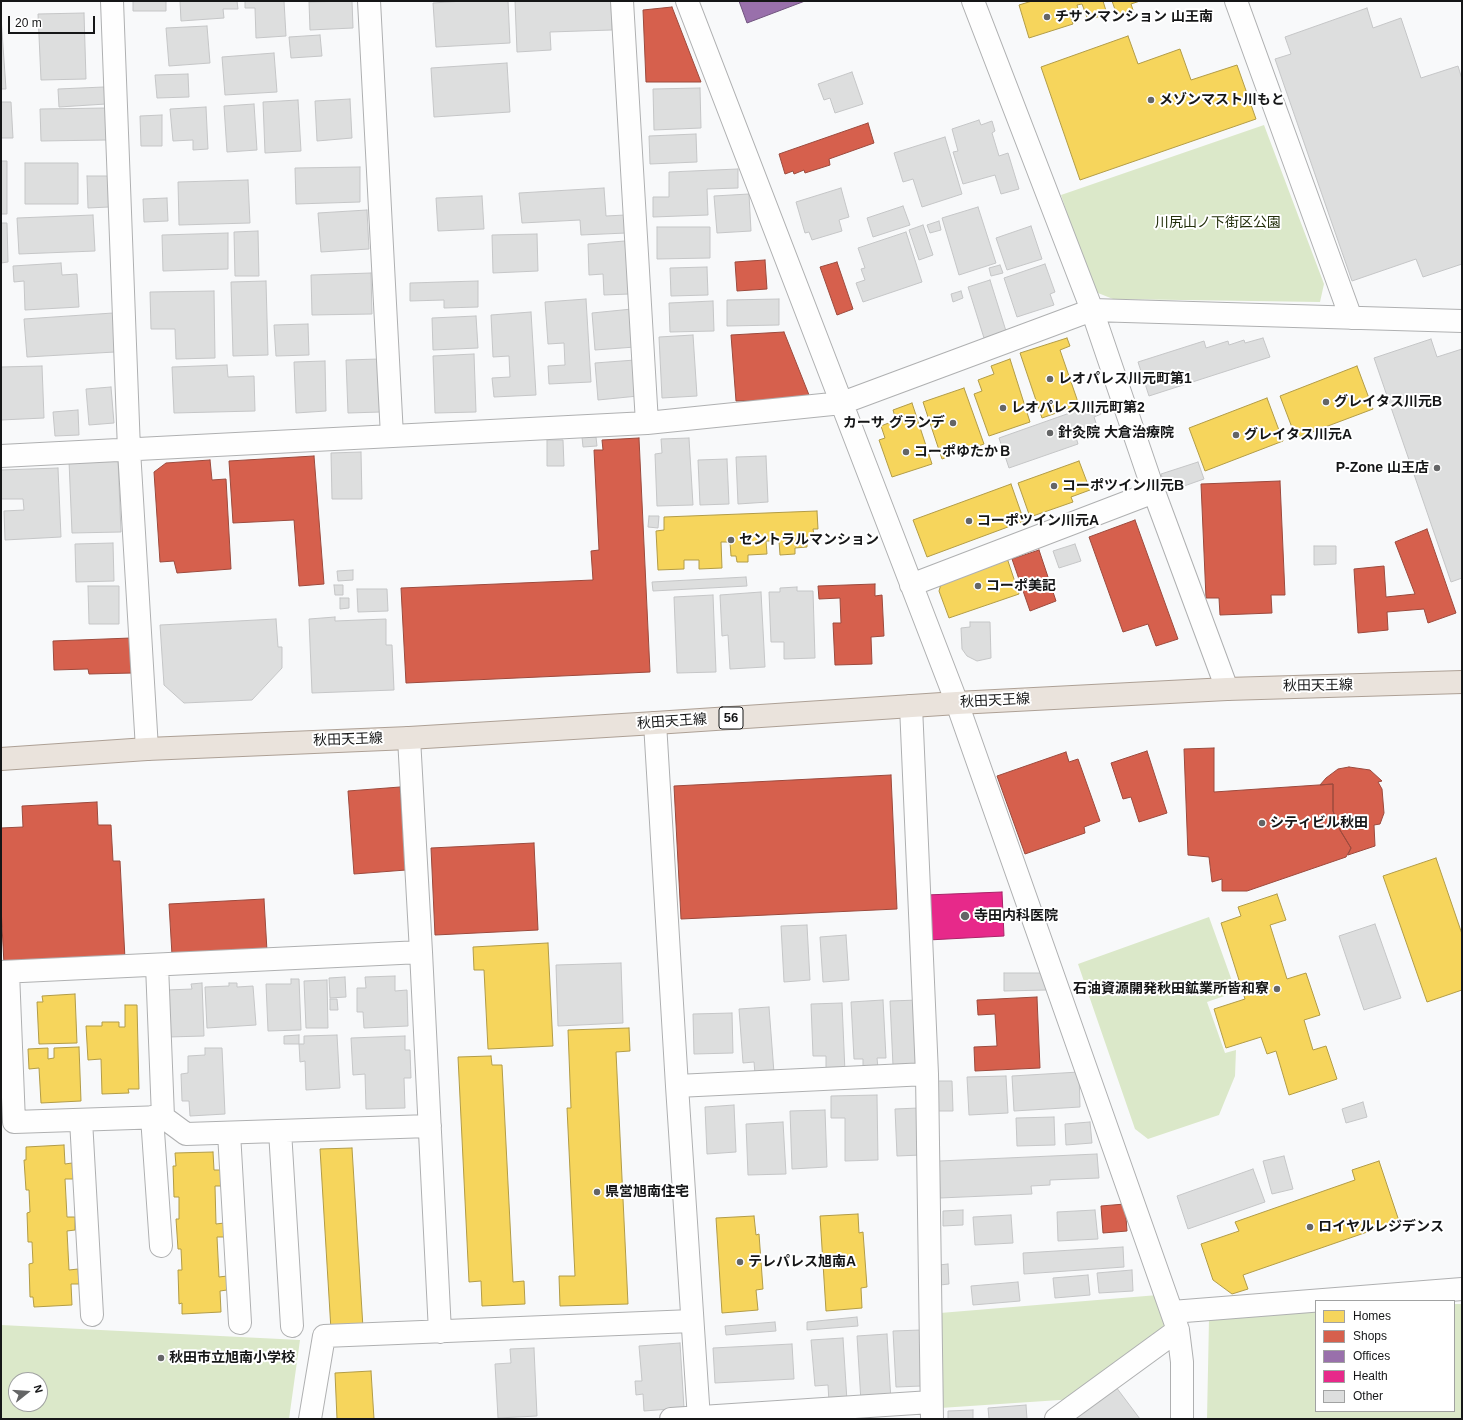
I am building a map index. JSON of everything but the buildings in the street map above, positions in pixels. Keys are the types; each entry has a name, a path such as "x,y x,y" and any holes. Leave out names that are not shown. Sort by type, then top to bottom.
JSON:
{"main road":[{"name":"秋田天王線","path":"1,759 147,749 408,738 655,724 957,703 1227,689 1462,682"}],"street":[{"path":"112,1 129,450 147,749"},
{"path":"369,1 392,436"},
{"path":"622,1 647,423"},
{"path":"687,1 957,703 1175,1321 1182,1362 1182,1419"},
{"path":"973,1 1092,310 1154,492 1227,689"},
{"path":"1236,1 1351,318"},
{"path":"1,456 647,423 842,403 1092,310 1462,321"},
{"path":"911,585 1154,492"},
{"path":"671,1419 932,1411 928,1074 911,706"},
{"path":"655,724 699,1418"},
{"path":"408,738 421,952 440,1332"},
{"path":"421,952 5,972 7,1094 14,1122 157,1117 186,1134 430,1126"},
{"path":"157,965 157,1117 161,1246"},
{"path":"677,1086 928,1074"},
{"path":"81,1120 92,1315"},
{"path":"280,1131 292,1326"},
{"path":"229,1133 240,1323"},
{"path":"1363,1300 1462,1289"},
{"path":"1056,1419 1175,1321 1315,1305"},
{"path":"310,1419 324,1336 692,1321"}],"green space":[{"name":"川尻山ノ下街区公園","path":"1264,125 1324,284 1320,302 1113,299 1093,291 1061,195"},
{"path":"1209,917 1236,992 1207,1002 1225,1053 1236,1050 1235,1076 1219,1115 1148,1139 1135,1129 1078,964"},
{"path":"1158,1295 1169,1332 1075,1399 940,1408 940,1313"},
{"path":"1455,1304 1462,1304 1462,1419 1207,1419 1209,1319 1315,1312 1315,1412 1455,1412"},
{"name":"秋田市立旭南小学校","path":"1,1325 300,1340 289,1419 1,1419"}],"place":[{"name":"チサンマンション 山王南","path":"1047,17"},
{"name":"メゾンマスト川もと","path":"1151,100"},
{"name":"レオパレス川元町第1","path":"1050,379"},
{"name":"グレイタス川元B","path":"1326,402"},
{"name":"レオパレス川元町第2","path":"1003,408"},
{"name":"カーサ グランデ","path":"953,423"},
{"name":"針灸院 大倉治療院","path":"1050,433"},
{"name":"グレイタス川元A","path":"1236,435"},
{"name":"コーポゆたかＢ","path":"906,452"},
{"name":"P-Zone 山王店","path":"1437,468"},
{"name":"コーポツイン川元B","path":"1054,486"},
{"name":"コーポツイン川元A","path":"969,521"},
{"name":"セントラルマンション","path":"731,540"},
{"name":"コーポ美記","path":"978,586"},
{"name":"シティビル秋田","path":"1262,823"},
{"name":"寺田内科医院","path":"965,916"},
{"name":"石油資源開発秋田鉱業所皆和寮","path":"1277,989"},
{"name":"県営旭南住宅","path":"597,1192"},
{"name":"ロイヤルレジデンス","path":"1310,1227"},
{"name":"テレパレス旭南A","path":"740,1262"},
{"name":"秋田市立旭南小学校","path":"161,1358"}]}
